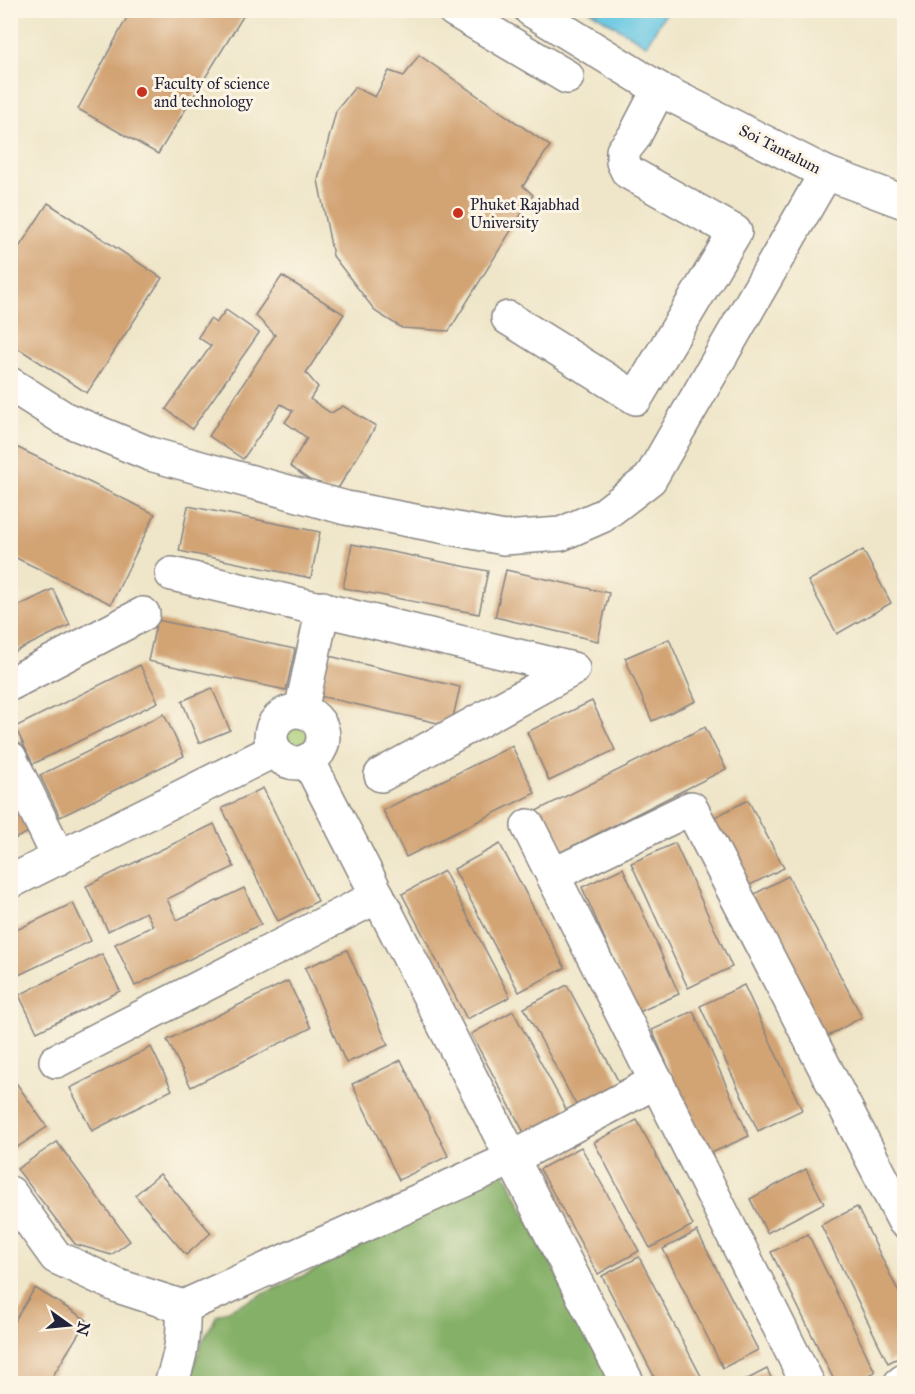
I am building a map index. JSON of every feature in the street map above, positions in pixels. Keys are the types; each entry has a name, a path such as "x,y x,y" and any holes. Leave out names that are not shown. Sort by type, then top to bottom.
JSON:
{"street":[{"path":"454,10 567,77"},
{"name":"Soi Tantalum","path":"531,10 659,89 826,173 904,202"},
{"path":"508,318 636,398 735,232 628,172 623,162 623,151 634,137 659,89"},
{"path":"10,384 65,419 150,454 346,508 504,538 561,534 602,516 650,479 826,173"},
{"path":"172,574 573,669 381,775"},
{"path":"301,711 323,608"},
{"path":"10,684 143,614"},
{"path":"301,711 316,719 323,733 322,743 316,754 309,760 295,762 286,760 275,750 272,730 281,716 289,712 301,711"},
{"path":"10,882 275,750"},
{"path":"10,758 59,858"},
{"path":"309,760 511,1159 628,1383"},
{"path":"553,874 691,808 904,1221"},
{"path":"528,826 808,1383"},
{"path":"56,1061 378,896"},
{"path":"10,1193 56,1257 118,1286 183,1307 511,1159 657,1081"},
{"path":"171,1383 180,1359 183,1307"},
{"path":"900,1383 904,1381"}],"green space":[{"path":"298,716 306,717 312,722 317,728 317,744 312,750 306,755 298,756 290,755 284,750 279,744 278,736 279,728 284,722 290,717"},
{"path":"504,1171 612,1384 188,1384 202,1342 217,1315 307,1274"}],"water":[{"path":"590,11 667,11 646,45"}],"building":[{"name":"Faculty of science and technology","path":"131,10 247,10 158,154 78,109"},
{"path":"419,55 550,146 523,186 533,195 449,331 402,328 376,312 333,256 318,180 336,111 355,87 375,97 389,71 404,76"},
{"path":"48,203 162,278 87,393 10,343 10,261"},
{"path":"282,276 344,314 306,373 318,387 310,399 331,413 343,406 376,426 339,487 325,491 290,466 307,438 285,422 293,411 281,404 243,459 209,436 275,335 255,315"},
{"path":"226,310 259,333 192,429 166,409 211,346 198,337 210,319 216,323"},
{"path":"10,444 155,514 111,604 10,555"},
{"path":"188,506 320,532 311,578 179,551"},
{"path":"352,544 488,571 479,614 343,588"},
{"path":"863,550 891,603 837,634 808,581"},
{"path":"506,570 609,593 598,641 495,617"},
{"path":"53,589 70,625 10,654 10,610"},
{"path":"157,620 295,649 286,690 148,661"},
{"path":"669,639 696,701 652,721 625,658"},
{"path":"329,656 460,687 451,726 319,696"},
{"path":"140,665 158,702 33,764 15,727"},
{"path":"212,688 230,730 199,743 182,701"},
{"path":"592,701 615,750 549,781 527,732"},
{"path":"164,714 184,756 60,817 40,775"},
{"path":"705,727 726,769 555,855 534,812"},
{"path":"512,746 535,793 406,857 383,810"},
{"path":"263,788 318,901 278,921 222,808"},
{"path":"10,796 29,832 10,841"},
{"path":"748,800 784,868 744,888 709,820"},
{"path":"214,824 234,867 167,899 177,920 244,888 261,924 135,986 115,944 153,926 146,912 108,931 86,886"},
{"path":"675,843 732,967 688,988 631,863"},
{"path":"500,844 565,968 519,992 454,869"},
{"path":"623,868 679,994 637,1013 582,887"},
{"path":"444,871 510,997 467,1019 402,894"},
{"path":"788,876 862,1017 821,1040 747,898"},
{"path":"73,903 91,941 10,979 10,933"},
{"path":"347,950 388,1045 346,1063 305,968"},
{"path":"102,954 120,991 37,1032 19,995"},
{"path":"288,981 311,1028 191,1087 167,1040"},
{"path":"567,985 622,1088 580,1112 524,1008"},
{"path":"744,985 802,1110 758,1131 700,1006"},
{"path":"513,1011 569,1115 527,1138 471,1034"},
{"path":"693,1011 749,1136 707,1155 652,1030"},
{"path":"151,1047 172,1090 92,1131 70,1088"},
{"path":"401,1060 448,1156 399,1180 352,1084"},
{"path":"10,1074 47,1127 10,1152"},
{"path":"637,1120 693,1225 650,1248 594,1142"},
{"path":"57,1142 130,1241 111,1255 75,1244 17,1169"},
{"path":"581,1147 639,1251 598,1274 540,1169"},
{"path":"806,1169 824,1203 767,1233 750,1199"},
{"path":"160,1174 211,1233 186,1255 135,1195"},
{"path":"857,1207 904,1303 904,1355 888,1363 821,1225"},
{"path":"697,1231 758,1350 723,1368 663,1249"},
{"path":"808,1234 875,1372 852,1384 836,1384 771,1252"},
{"path":"639,1257 703,1380 697,1384 658,1384 602,1276"},
{"path":"35,1288 87,1320 48,1384 10,1384 10,1328"},
{"path":"767,1369 774,1384 738,1384"}],"place":[{"name":"Faculty of science and technology","path":"142,92"},
{"name":"Phuket Rajabhad University","path":"458,213"}]}
